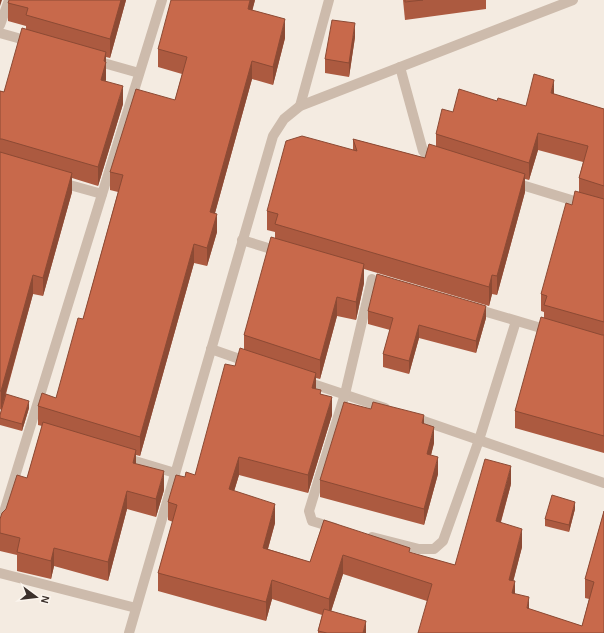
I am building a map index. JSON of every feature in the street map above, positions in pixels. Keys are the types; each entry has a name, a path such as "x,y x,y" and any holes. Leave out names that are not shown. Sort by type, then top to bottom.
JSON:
{"street":[{"path":"0,25 9,0"},
{"path":"0,525 33,430 102,194 162,0"},
{"path":"300,106 329,0"},
{"path":"129,633 273,136 284,119 300,106 574,0"},
{"path":"0,33 44,46"},
{"path":"81,56 139,73"},
{"path":"400,67 423,151 427,155 447,162"},
{"path":"500,178 604,210"},
{"path":"51,179 102,194"},
{"path":"242,240 288,254"},
{"path":"345,530 312,521 308,511 345,394 372,279"},
{"path":"463,305 560,334"},
{"path":"360,534 419,549 434,549 444,541 479,440 516,321"},
{"path":"211,349 263,367"},
{"path":"293,377 604,483"},
{"path":"116,455 175,473"},
{"path":"0,573 136,608"}],"building":[{"path":"9,0 121,0 110,39 26,15 28,8 8,3"},
{"path":"171,0 250,0 248,9 285,19 273,67 252,61 210,212 217,214 207,248 194,244 140,437 38,406 42,393 56,398 78,318 83,319 123,175 110,172 136,89 175,100 187,57 158,49"},
{"path":"405,0 423,0 405,2"},
{"path":"332,20 355,23 349,63 325,59"},
{"path":"22,28 106,52 104,61 106,62 101,80 123,86 98,167 0,139 0,91 4,92"},
{"path":"534,74 554,80 551,93 604,109 604,186 579,178 588,146 538,133 529,163 436,134 442,109 453,112 459,89 497,101 498,98 526,106"},
{"path":"302,136 357,151 353,139 425,158 429,144 525,174 497,276 492,275 489,287 275,224 278,214 267,211 286,141"},
{"path":"0,152 72,173 43,278 33,275 1,391 0,391"},
{"path":"575,191 604,199 604,322 544,305 547,296 541,294 566,203 572,205"},
{"path":"271,237 364,264 356,302 337,297 320,360 244,335"},
{"path":"377,274 486,306 476,341 419,325 409,361 383,354 393,318 368,311"},
{"path":"541,317 604,335 604,436 515,411"},
{"path":"240,348 316,373 312,388 321,390 320,394 332,397 308,475 239,457 229,489 275,504 263,548 310,562 324,520 410,548 409,552 455,565 485,459 511,466 496,521 522,529 509,580 515,581 512,593 529,597 527,608 582,626 594,582 585,579 604,511 604,633 418,633 432,584 343,555 329,599 272,580 266,602 158,573 177,505 168,502 176,475 185,477 186,472 195,475 225,364 235,366"},
{"path":"6,394 29,401 22,424 0,418"},
{"path":"344,402 371,409 373,402 424,415 422,423 434,427 427,454 438,457 424,509 320,480"},
{"path":"43,422 136,450 133,463 164,471 156,499 127,491 108,562 54,548 51,561 17,552 20,538 0,533 0,519 2,513 6,509 17,475 27,478"},
{"path":"552,495 575,502 569,525 545,519"},
{"path":"324,609 366,621 363,633 327,633 318,631"}]}
